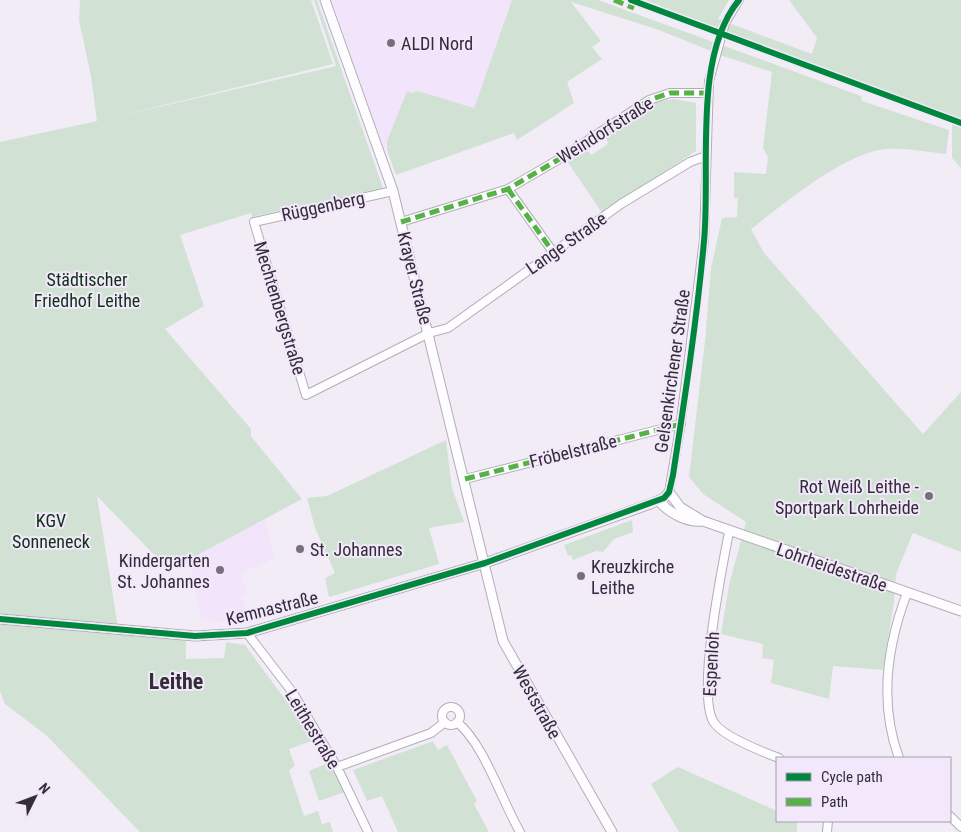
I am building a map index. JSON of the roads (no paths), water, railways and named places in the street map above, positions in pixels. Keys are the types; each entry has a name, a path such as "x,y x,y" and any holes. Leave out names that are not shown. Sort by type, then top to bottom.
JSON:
{"street":[{"name":"Krayer Straße","path":"325,0 393,191 485,563"},
{"name":"Gelsenkirchener Straße","path":"669,492 681,424 704,240 708,93 714,56 725,23 739,0"},
{"name":"Weindorfstraße","path":"401,222 508,189 567,154 649,100 678,92 708,93"},
{"name":"Lange Straße","path":"306,395 429,333 448,328 553,252 655,183 690,162 706,156"},
{"path":"508,189 553,252"},
{"name":"Rüggenberg","path":"254,222 393,191"},
{"name":"Mechtenbergstraße","path":"254,222 306,395"},
{"name":"Fröbelstraße","path":"465,479 681,424"},
{"path":"485,563 659,500 669,492"},
{"name":"Lohrheidestraße","path":"669,492 680,507 703,521 729,532 961,611"},
{"name":"Lohrheidestraße","path":"659,500 666,509 675,514 694,522 703,521"},
{"name":"Espenloh","path":"729,532 716,595 709,662 709,708 713,721 723,731 777,757"},
{"name":"Kemnastraße","path":"0,620 194,636 247,633 485,563"},
{"name":"Weststraße","path":"485,563 503,641 612,832"},
{"path":"899,757 890,729 888,668 896,622 907,593"},
{"name":"Leithestraße","path":"247,633 292,693 337,768 368,832"},
{"path":"451,707 458,712 457,722 451,725 445,722 442,715 447,708 451,707"},
{"path":"337,768 431,733 445,722"},
{"path":"457,722 466,730 501,791 505,806 520,832"},
{"path":"951,817 961,827"}],"place":[{"name":"ALDI Nord","path":"391,43"},
{"name":"Rot Weiß Leithe - Sportpark Lohrheide","path":"929,496"},
{"name":"St. Johannes","path":"300,549"},
{"name":"Kindergarten St. Johannes","path":"220,570"},
{"name":"Kreuzkirche Leithe","path":"581,576"}],"district":[{"name":"Leithe","path":"176,681"}],"park label":[{"name":"Städtischer Friedhof Leithe","path":"87,289"},
{"name":"KGV Sonneneck","path":"51,530"}]}
